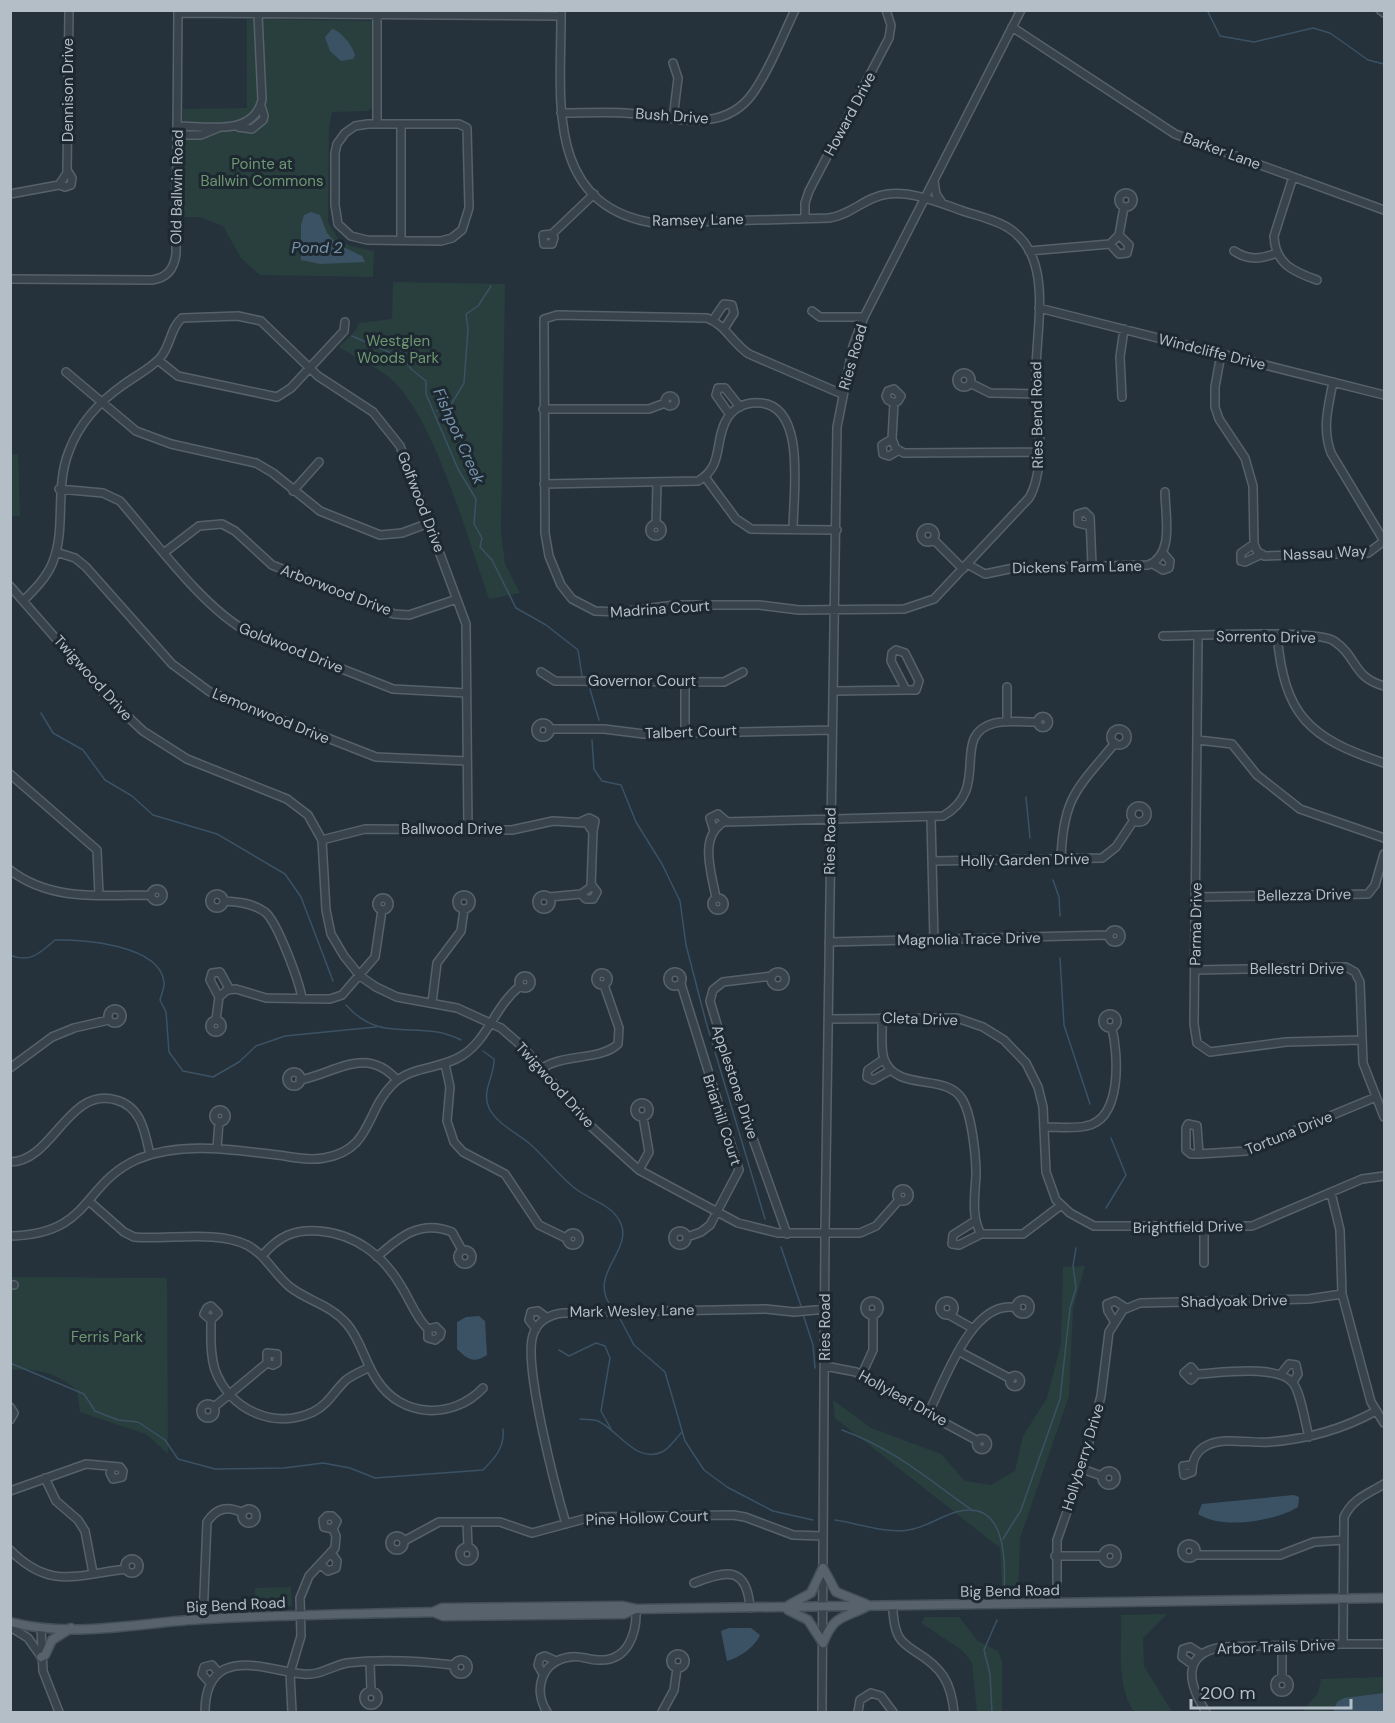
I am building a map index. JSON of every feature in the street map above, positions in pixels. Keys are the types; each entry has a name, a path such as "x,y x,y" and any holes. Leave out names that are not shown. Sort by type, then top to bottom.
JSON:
{"main road":[{"path":"823,1568 836,1592 870,1605"},
{"path":"782,1608 811,1593 823,1568"},
{"name":"Big Bend Road","path":"10,1622 41,1628 111,1629 203,1619 433,1612 442,1608 622,1606 636,1609 782,1608 1384,1598"},
{"path":"782,1608 808,1620 823,1643 834,1622 846,1614 870,1605"},
{"path":"41,1657 45,1655 52,1640 71,1628"}],"street":[{"name":"Dennison Drive","path":"10,194 59,185 67,170 69,10"},
{"name":"Howard Drive","path":"805,218 805,202 809,191 889,38 891,25 886,10"},
{"name":"Ries Road","path":"822,1713 825,1234 837,427 853,346 864,316 1021,10"},
{"path":"1380,10 1384,13"},
{"name":"Bush Drive","path":"561,113 626,113 701,122 716,120 741,106 753,93 793,11"},
{"path":"178,12 377,16 409,13 561,13"},
{"name":"Old Ballwin Road","path":"10,279 152,280 165,276 174,265 178,135 178,12"},
{"name":"Ramsey Lane","path":"561,13 561,113 569,158 577,173 594,194 618,212 654,223 834,217 869,199 891,194 924,199"},
{"path":"178,126 238,127 252,117 261,106 262,72 258,15"},
{"path":"377,16 377,124"},
{"name":"Barker Lane","path":"1012,27 1175,134 1384,210"},
{"path":"673,63 678,78 673,119"},
{"path":"401,124 401,239"},
{"path":"401,124 459,124 467,128 469,208 465,224 452,238 441,241 355,237 342,228 336,218 337,144 345,133 355,126 401,124"},
{"path":"178,135 201,135 221,127"},
{"path":"1293,177 1274,236 1277,253 1289,269 1317,280"},
{"path":"934,179 936,194 944,205"},
{"path":"552,234 594,194"},
{"name":"Ries Bend Road","path":"836,610 904,609 923,605 934,599 1029,498 1036,481 1038,394 1036,358 1039,308 1037,277 1029,251 1021,239 1004,225 924,199"},
{"path":"1029,251 1110,244 1119,235 1124,207"},
{"path":"1110,244 1119,254 1126,253 1129,245 1119,235"},
{"path":"1234,251 1243,257 1256,259 1277,253"},
{"path":"724,328 734,313 732,305 724,304 713,320 724,328 740,348 842,394"},
{"name":"Windcliffe Drive","path":"1039,308 1384,395"},
{"path":"812,311 820,317 864,316"},
{"name":"Madrina Court","path":"713,320 683,316 557,315 544,319 543,409 546,540 553,567 566,592 587,608 612,612 666,605 759,605 791,610 836,610"},
{"name":"Golfwood Drive","path":"158,360 166,349 176,324 182,318 191,316 254,319 268,327 325,381 359,401 390,431 408,463 466,624 468,830"},
{"path":"24,600 44,579 56,552 60,489 66,459 75,437 101,402 158,360 178,376 277,397 286,392 344,331 345,322"},
{"path":"1122,397 1120,357 1124,329"},
{"name":"Nassau Way","path":"1221,354 1215,387 1215,407 1219,419 1245,458 1252,486 1258,550 1368,553 1384,541"},
{"path":"66,372 123,422 142,434 171,444 248,460 273,473 320,511 380,535 402,533 429,523"},
{"path":"1333,382 1325,428 1327,441 1331,453 1384,541"},
{"path":"970,383 990,393 1038,394"},
{"path":"730,415 716,395 718,388 724,388 740,406"},
{"path":"544,484 657,484 692,482 705,477 718,459 723,428 730,415 740,406 757,402 771,405 783,412 789,423 793,443 793,530"},
{"path":"543,409 649,409 665,403"},
{"path":"894,403 892,439 899,450 910,454 1038,452"},
{"path":"892,439 882,445 881,451 889,456 899,450"},
{"path":"293,490 319,462"},
{"path":"705,477 732,514 744,525 756,530 837,530"},
{"path":"656,524 657,484"},
{"name":"Goldwood Drive","path":"60,489 102,493 116,497 219,612 248,632 393,689 409,692 467,693"},
{"name":"Dickens Farm Lane","path":"965,566 985,574 1008,568 1092,565 1137,567 1153,564 1163,553 1166,538 1165,492"},
{"name":"Arborwood Drive","path":"165,552 194,528 205,523 217,523 231,527 276,568 393,614 409,615 457,599"},
{"path":"1090,526 1092,565"},
{"path":"934,540 965,566"},
{"name":"Lemonwood Drive","path":"56,552 75,558 87,567 172,664 210,692 376,757 467,761"},
{"name":"Dickens Farm Lane","path":"1153,564 1162,570 1169,568 1170,561 1163,553"},
{"name":"Twigwood Drive","path":"10,586 106,696 134,724 187,759 287,798 308,815 322,840 329,926 339,949 360,976 392,995 468,1011 511,1036 585,1120 639,1170 682,1191 717,1213 751,1228 787,1234 853,1234 866,1231 879,1222 899,1200"},
{"path":"1277,634 1283,681 1295,707 1307,723 1337,746 1384,763"},
{"name":"Sorrento Drive","path":"1163,636 1277,634 1333,640 1347,653 1364,677 1384,686"},
{"name":"Parma Drive","path":"1198,636 1194,1035 1200,1047 1210,1052 1286,1042 1361,1040"},
{"path":"834,692 916,690 920,681 905,653 896,650 892,653 891,661 906,690"},
{"name":"Governor Court","path":"541,672 555,681 724,682 743,672"},
{"path":"685,682 685,734"},
{"path":"1007,687 1007,722"},
{"path":"716,898 708,851 714,831 726,821 931,818 948,813 965,797 969,781 970,749 975,737 990,725 1007,722 1036,722"},
{"name":"Talbert Court","path":"550,729 685,734 728,734 767,729 832,730"},
{"path":"1198,740 1222,741 1232,744 1257,775 1300,809 1384,838"},
{"path":"1061,859 1062,828 1068,805 1076,790 1114,743"},
{"path":"10,774 97,850 99,895"},
{"path":"931,818 934,939"},
{"name":"Holly Garden Drive","path":"933,861 1097,859 1107,855 1116,847 1134,820"},
{"name":"Ballwood Drive","path":"322,840 365,829 512,830 552,821 582,821 591,826 593,831 589,890 581,894 549,897"},
{"name":"Bellezza Drive","path":"1196,897 1368,894 1375,885 1384,854"},
{"path":"10,870 27,882 66,894 151,895"},
{"path":"224,901 250,904 267,914 299,981 302,999"},
{"path":"219,997 230,990 266,998 336,998 360,976 375,957 382,910"},
{"path":"432,1003 437,963 461,931 464,910"},
{"name":"Magnolia Trace Drive","path":"829,942 1108,935"},
{"name":"Bellestri Drive","path":"1195,970 1352,969 1360,982 1364,1069 1384,1117"},
{"path":"216,1020 219,997 210,980 212,973 220,972 230,990"},
{"name":"Applestone Drive","path":"772,975 723,982 713,990 710,1001 742,1108 787,1234"},
{"name":"Briarhill Court","path":"681,984 738,1163 738,1176 706,1229 687,1237"},
{"path":"542,1069 554,1061 609,1051 618,1044 619,1028 604,985"},
{"path":"10,1236 39,1234 70,1221 116,1173 150,1155 217,1148 309,1158 337,1154 350,1148 364,1134 388,1089 397,1080 412,1072 445,1064 472,1048 504,999 520,986"},
{"path":"882,1018 884,1059 891,1070 909,1079 952,1089 963,1101 975,1155 975,1221 981,1234"},
{"name":"Cleta Drive","path":"829,1019 957,1018 998,1035 1019,1054 1035,1078 1043,1107 1046,1172 1060,1206"},
{"path":"10,1068 52,1037 109,1020"},
{"path":"1044,1127 1086,1126 1108,1111 1114,1093 1117,1056 1112,1028"},
{"path":"884,1059 868,1070 867,1077 873,1080 891,1070"},
{"path":"300,1080 332,1068 365,1063 381,1066 397,1080"},
{"path":"445,1064 450,1087 447,1121 454,1142 463,1152 505,1174 540,1225 566,1238"},
{"name":"Tortuna Drive","path":"1199,1154 1246,1151 1376,1097"},
{"path":"10,1162 22,1161 34,1154 79,1109 90,1102 108,1098 130,1106 139,1116 150,1155"},
{"path":"639,1170 649,1152 643,1117"},
{"path":"217,1148 219,1122"},
{"name":"Brightfield Drive","path":"1060,1206 1084,1222 1102,1228 1252,1226 1362,1179 1384,1176"},
{"path":"1331,1193 1340,1230 1342,1294 1371,1402 1384,1423"},
{"path":"90,1202 124,1232 134,1237 228,1239 249,1246 262,1256 290,1287 326,1306 347,1324 370,1367 390,1396 424,1411 452,1408 465,1403 483,1388"},
{"path":"975,1221 953,1235 951,1242 959,1245 981,1234 1023,1234 1060,1206"},
{"path":"1204,1227 1204,1263"},
{"path":"377,1257 406,1233 421,1229 452,1232 462,1250"},
{"path":"262,1256 275,1241 285,1235 313,1231 350,1238 377,1257 400,1283 428,1329"},
{"name":"Shadyoak Drive","path":"1114,1321 1107,1304 1115,1301 1123,1311 1140,1304 1309,1299 1342,1294"},
{"path":"929,1412 972,1328 992,1310 1007,1305 1017,1308"},
{"name":"Mark Wesley Lane","path":"536,1329 529,1320 531,1312 538,1311 546,1317 564,1313 776,1309 794,1312 826,1309"},
{"name":"Hollyberry Drive","path":"1056,1603 1055,1556 1061,1527 1082,1469 1101,1396 1109,1332 1114,1321 1123,1311"},
{"path":"862,1374 873,1350 873,1314"},
{"path":"949,1315 972,1328"},
{"path":"546,1317 536,1329 531,1344 531,1364 556,1487 566,1524"},
{"path":"211,1320 213,1364 221,1384 229,1394 256,1414 292,1418 311,1413 324,1405 346,1380 370,1367"},
{"path":"960,1352 1011,1379"},
{"path":"214,1407 267,1363"},
{"path":"1281,1374 1289,1364 1296,1365 1298,1374 1293,1382"},
{"name":"Hollyleaf Drive","path":"825,1366 862,1374 889,1393 929,1412 978,1441"},
{"path":"1197,1374 1265,1372 1281,1374 1293,1382 1309,1437"},
{"path":"10,1407 14,1413 10,1420"},
{"path":"1191,1465 1203,1447 1214,1442 1270,1442 1309,1437 1350,1425 1376,1411"},
{"path":"10,1491 86,1464 112,1468"},
{"path":"1082,1469 1102,1476"},
{"path":"45,1478 56,1501 78,1520 85,1532 93,1573"},
{"name":"Arbor Trails Drive","path":"1206,1713 1192,1686 1194,1665 1201,1654 1222,1647 1343,1644 1344,1517 1351,1504 1366,1492 1384,1484"},
{"path":"203,1619 207,1522 217,1511 223,1509 243,1513"},
{"name":"Pine Hollow Court","path":"404,1541 416,1537 434,1523 500,1522 532,1533 598,1517 740,1515 793,1535 823,1536"},
{"path":"467,1523 468,1547"},
{"path":"289,1712 290,1673 301,1636 300,1598 305,1583 332,1554 336,1542 333,1529"},
{"path":"1195,1555 1280,1555 1314,1542 1343,1540"},
{"path":"10,1550 29,1567 46,1575 63,1577 126,1569"},
{"path":"321,1565 328,1570 336,1568 337,1561 332,1554"},
{"path":"1055,1556 1103,1556"},
{"path":"694,1583 721,1573 736,1575 748,1588 750,1608"},
{"path":"892,1605 895,1628 903,1643 937,1666 946,1678 952,1692 954,1713"},
{"path":"547,1713 539,1695 543,1674 556,1661 577,1656 603,1660 618,1655 628,1646 635,1634 636,1609"},
{"path":"10,1622 12,1628 28,1638 41,1657"},
{"path":"41,1628 43,1671 59,1713"},
{"path":"1343,1644 1384,1644"},
{"path":"1282,1646 1282,1677"},
{"name":"Arbor Trails Drive","path":"1194,1665 1182,1657 1183,1649 1190,1647 1201,1654"},
{"path":"543,1674 538,1665 540,1658 546,1656 556,1661"},
{"path":"370,1663 371,1691"},
{"path":"205,1713 206,1695 210,1683 219,1673 232,1667 246,1666 312,1674 340,1665 370,1663 453,1665"},
{"path":"210,1683 202,1674 204,1667 212,1665 219,1673"},
{"path":"662,1713 674,1690 677,1668"},
{"path":"858,1713 860,1700 871,1693 881,1696 893,1713"}],"green space":[{"name":"Pointe at Ballwin Commons","path":"247,19 372,21 375,107 367,111 332,112 329,127 328,222 339,240 351,246 374,251 373,277 260,275 241,258 223,226 199,217 183,217 183,109 247,108"},
{"name":"Westglen Woods Park","path":"393,282 505,284 501,532 505,564 520,593 489,599 448,481 421,420 406,396 390,378 339,347 355,331 359,323 392,319"},
{"path":"18,454 20,516 11,516 11,455"},
{"path":"1085,1266 1073,1309 1069,1396 1020,1538 1018,1593 1002,1592 1000,1548 835,1418 833,1400 871,1428 941,1454 965,1481 991,1485 1015,1471 1023,1436 1047,1398 1061,1344 1063,1267"},
{"name":"Ferris Park","path":"10,1277 167,1278 168,1454 146,1434 80,1412 77,1390 61,1379 39,1371 11,1370"},
{"path":"291,1587 292,1606 255,1607 255,1588"},
{"path":"1167,1614 1143,1638 1144,1666 1172,1712 1134,1712 1128,1702 1122,1678 1121,1615"},
{"path":"925,1617 959,1617 978,1641 998,1651 1002,1661 1002,1712 977,1712 972,1663 963,1651 921,1623"},
{"path":"1384,1677 1384,1712 1302,1712 1318,1693 1321,1679"}],"water":[{"path":"332,29 349,43 355,55 353,59 341,61 330,51 325,37"},
{"name":"Pond 2","path":"311,212 320,215 327,233 337,244 362,256 365,262 320,264 301,260 301,225 304,215"},
{"path":"479,1316 485,1321 487,1355 474,1360 467,1358 457,1349 457,1322 466,1317"},
{"path":"1294,1495 1299,1497 1298,1507 1263,1520 1220,1522 1198,1514 1202,1504"},
{"path":"729,1628 751,1628 760,1635 746,1651 727,1661 721,1631"},
{"path":"1384,1693 1384,1712 1333,1712 1337,1702 1344,1698"}],"waterway":[{"name":"Fishpot Creek","path":"1207,10 1220,36 1254,42 1313,28 1330,33 1368,60 1384,64"},
{"path":"437,411 449,408 464,383 468,329 466,314 478,306 491,286"},
{"name":"Fishpot Creek","path":"352,336 405,359 411,369 426,381 426,394 458,469 476,499 474,524 482,538 480,547 492,560 516,608 546,625 578,650 582,676"},
{"path":"590,689 599,720"},
{"path":"41,713 53,733 83,750 105,780 132,796 153,815 217,834 285,874 301,897 333,981"},
{"path":"592,740 594,769 602,781 621,785 636,822 662,864 680,901 686,945 706,1022 765,1219"},
{"path":"1026,797 1030,838"},
{"path":"1053,880 1059,897 1060,916"},
{"path":"10,955 29,957 40,952 55,940 68,940 118,947 135,952 149,960 159,970 164,982 160,1000 166,1012 169,1052 183,1071 213,1077 239,1062 256,1046 285,1036 376,1027"},
{"path":"1060,958 1064,1025 1090,1104"},
{"path":"346,1005 373,1025 431,1031 461,1040"},
{"path":"483,1051 494,1059 487,1089 487,1102 493,1114 502,1124 530,1144 570,1184 610,1210 619,1220 623,1231 622,1242 607,1273 604,1285 606,1296 613,1309"},
{"path":"1106,1208 1126,1175 1111,1138"},
{"path":"781,1247 802,1309"},
{"path":"1003,1539 1021,1510 1060,1399 1070,1308 1076,1288 1073,1266 1076,1248"},
{"path":"803,1314 813,1345 815,1368"},
{"path":"618,1315 634,1345 665,1372 685,1441 704,1470 727,1487 773,1511 813,1520"},
{"path":"559,1350 569,1356 596,1343 605,1346 610,1358 601,1411 611,1429"},
{"path":"10,1363 84,1394 95,1411 118,1420 138,1422 165,1440 178,1459 215,1469 284,1468 323,1463 350,1468 375,1478 483,1470 501,1447 503,1429"},
{"path":"580,1419 598,1421 636,1450 644,1453 653,1454 665,1451 682,1432"},
{"path":"842,1430 894,1455 973,1511"},
{"path":"835,1520 900,1531 920,1527 956,1512 972,1510 984,1514 993,1522 1003,1548 1004,1590"},
{"path":"992,1712 990,1674 984,1650 997,1620"}]}
